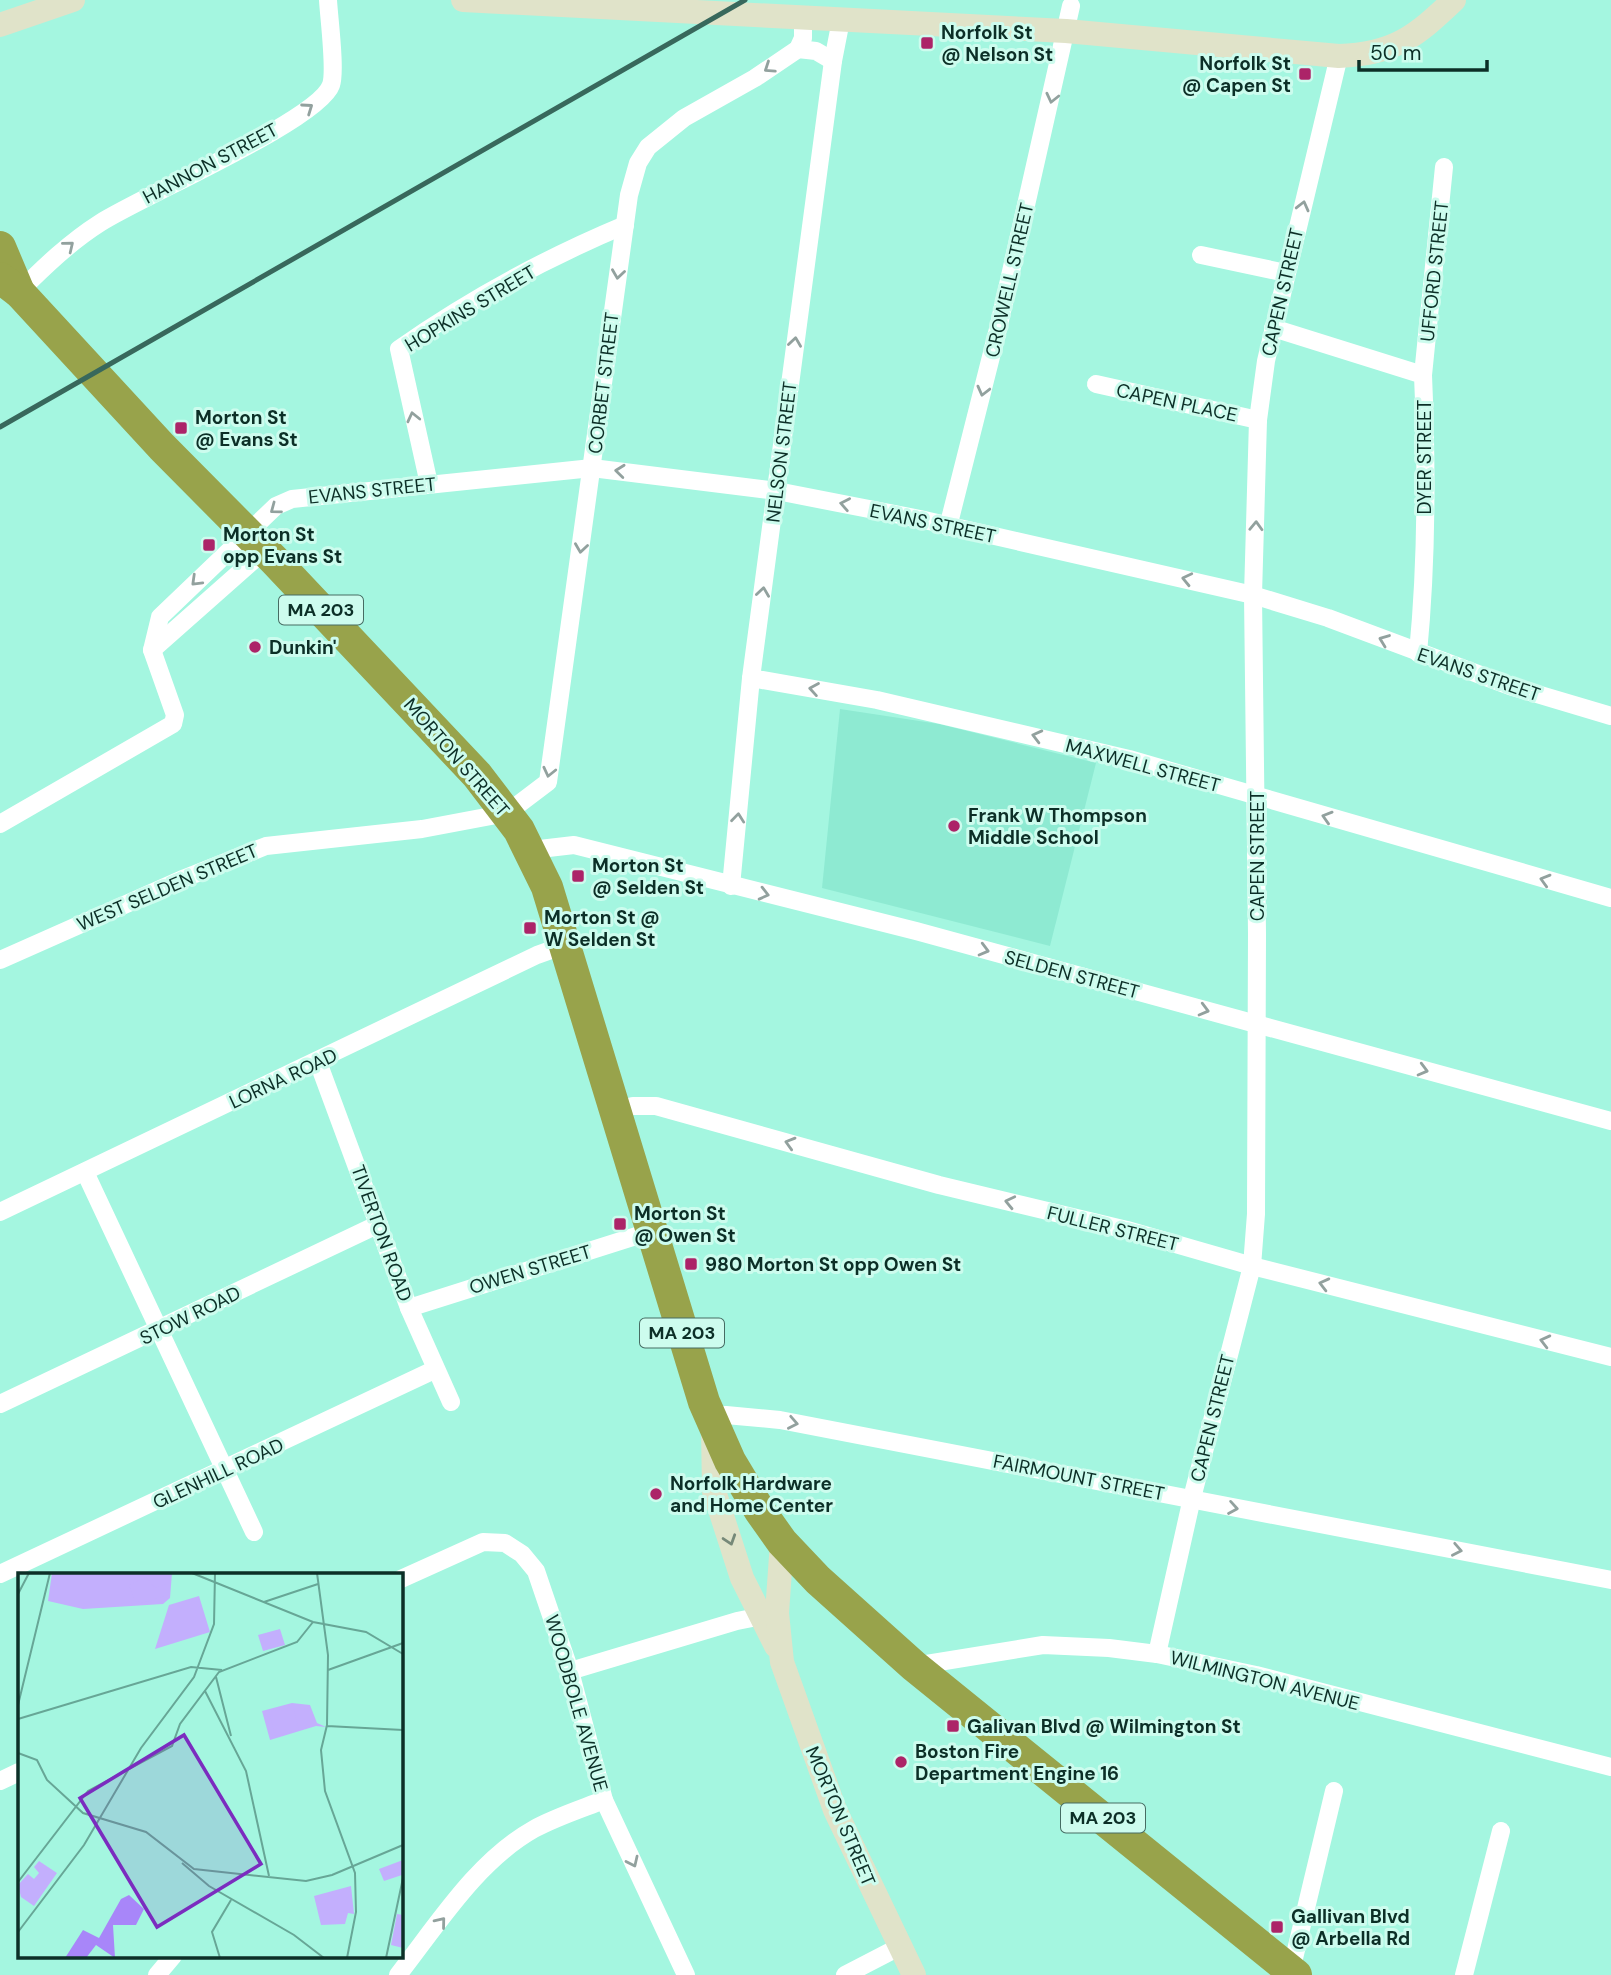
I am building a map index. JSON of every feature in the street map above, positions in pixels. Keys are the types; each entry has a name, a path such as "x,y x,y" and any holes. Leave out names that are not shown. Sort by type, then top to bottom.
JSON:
{"highway":[{"name":"MORTON STREET","path":"0,247 9,285 477,775 507,813 531,850 545,880 652,1231 716,1419 743,1485 782,1542"},
{"name":"MA 203","path":"782,1542 831,1592 914,1666 1294,1973"}],"main road":[{"path":"0,26 73,0"},
{"path":"463,0 622,6 1066,32 1339,56 1364,54 1403,44 1454,0"},
{"name":"MORTON STREET","path":"716,1419 714,1491 740,1571 768,1615 835,1810 914,1975"},
{"path":"768,1615 782,1542"}],"street":[{"name":"HANNON STREET","path":"9,285 97,225 281,125 323,98 332,84 328,0"},
{"name":"CROWELL STREET","path":"948,527 998,329 1071,6"},
{"path":"803,16 803,38 798,49 816,51 832,61"},
{"name":"NELSON STREET","path":"731,886 751,678 832,61 841,20"},
{"name":"CORBET STREET","path":"507,813 548,782 629,195 638,163 648,147 684,118 755,78 798,49"},
{"name":"CAPEN STREET","path":"1157,1654 1192,1498 1252,1266 1256,1214 1253,595 1258,420 1273,328 1339,56"},
{"name":"UFFORD STREET","path":"1423,375 1444,167"},
{"name":"HOPKINS STREET","path":"429,484 398,349 482,297 568,250 625,225"},
{"path":"1201,255 1286,273"},
{"name":"DYER STREET","path":"1273,328 1423,375 1425,468 1422,607 1418,653"},
{"name":"CAPEN PLACE","path":"1096,384 1258,420"},
{"name":"EVANS STREET","path":"0,824 173,724 175,715 152,650 160,617 255,543 276,506 292,499 592,468 777,491 1253,595 1328,618 1510,686 1611,716"},
{"name":"MAXWELL STREET","path":"751,678 877,700 1007,728 1611,898"},
{"name":"WEST SELDEN STREET","path":"0,960 185,878 266,846 422,830 507,813"},
{"name":"SELDEN STREET","path":"531,850 575,845 916,931 1611,1122"},
{"name":"LORNA ROAD","path":"0,1212 537,955 565,945"},
{"name":"TIVERTON ROAD","path":"317,1062 409,1308 434,1370 451,1402"},
{"name":"FULLER STREET","path":"616,1110 633,1106 656,1106 939,1185 1127,1230 1252,1266 1611,1357"},
{"path":"85,1172 254,1532"},
{"name":"STOW ROAD","path":"0,1404 379,1224"},
{"name":"OWEN STREET","path":"409,1308 652,1231"},
{"name":"GLENHILL ROAD","path":"0,1574 434,1370"},
{"name":"FAIRMOUNT STREET","path":"716,1419 780,1420 1611,1580"},
{"name":"WOODBOLE AVENUE","path":"402,1579 484,1542 505,1543 522,1554 536,1571 570,1671 604,1800 686,1975"},
{"path":"570,1671 727,1624 768,1615"},
{"name":"WILMINGTON AVENUE","path":"914,1666 949,1663 994,1652 1042,1645 1109,1648 1157,1654 1256,1675 1611,1767"},
{"path":"0,1782 18,1773"},
{"path":"1294,1973 1334,1791"},
{"path":"398,1975 483,1869 510,1845 535,1828 604,1800"},
{"path":"1464,1975 1501,1831"},
{"path":"845,1975 901,1946"},
{"path":"157,1975 171,1958"}],"shaded area":[{"name":"Frank W Thompson Middle School","path":"840,709 939,724 1096,763 1050,946 822,888"}],"railway":[{"path":"0,427 745,0"}],"place":[{"name":"Norfolk St @ Nelson St","path":"927,43"},
{"name":"Norfolk St @ Capen St","path":"1305,74"},
{"name":"Morton St @ Evans St","path":"181,428"},
{"name":"Morton St opp Evans St","path":"209,545"},
{"name":"Dunkin'","path":"255,647"},
{"name":"Frank W Thompson Middle School","path":"954,826"},
{"name":"Morton St @ Selden St","path":"578,876"},
{"name":"Morton St @ W Selden St","path":"530,928"},
{"name":"Morton St @ Owen St","path":"620,1224"},
{"name":"980 Morton St opp Owen St","path":"691,1264"},
{"name":"Norfolk Hardware and Home Center","path":"656,1494"},
{"name":"Galivan Blvd @ Wilmington St","path":"953,1726"},
{"name":"Boston Fire Department Engine 16","path":"901,1762"},
{"name":"Gallivan Blvd @ Arbella Rd","path":"1277,1927"}]}
